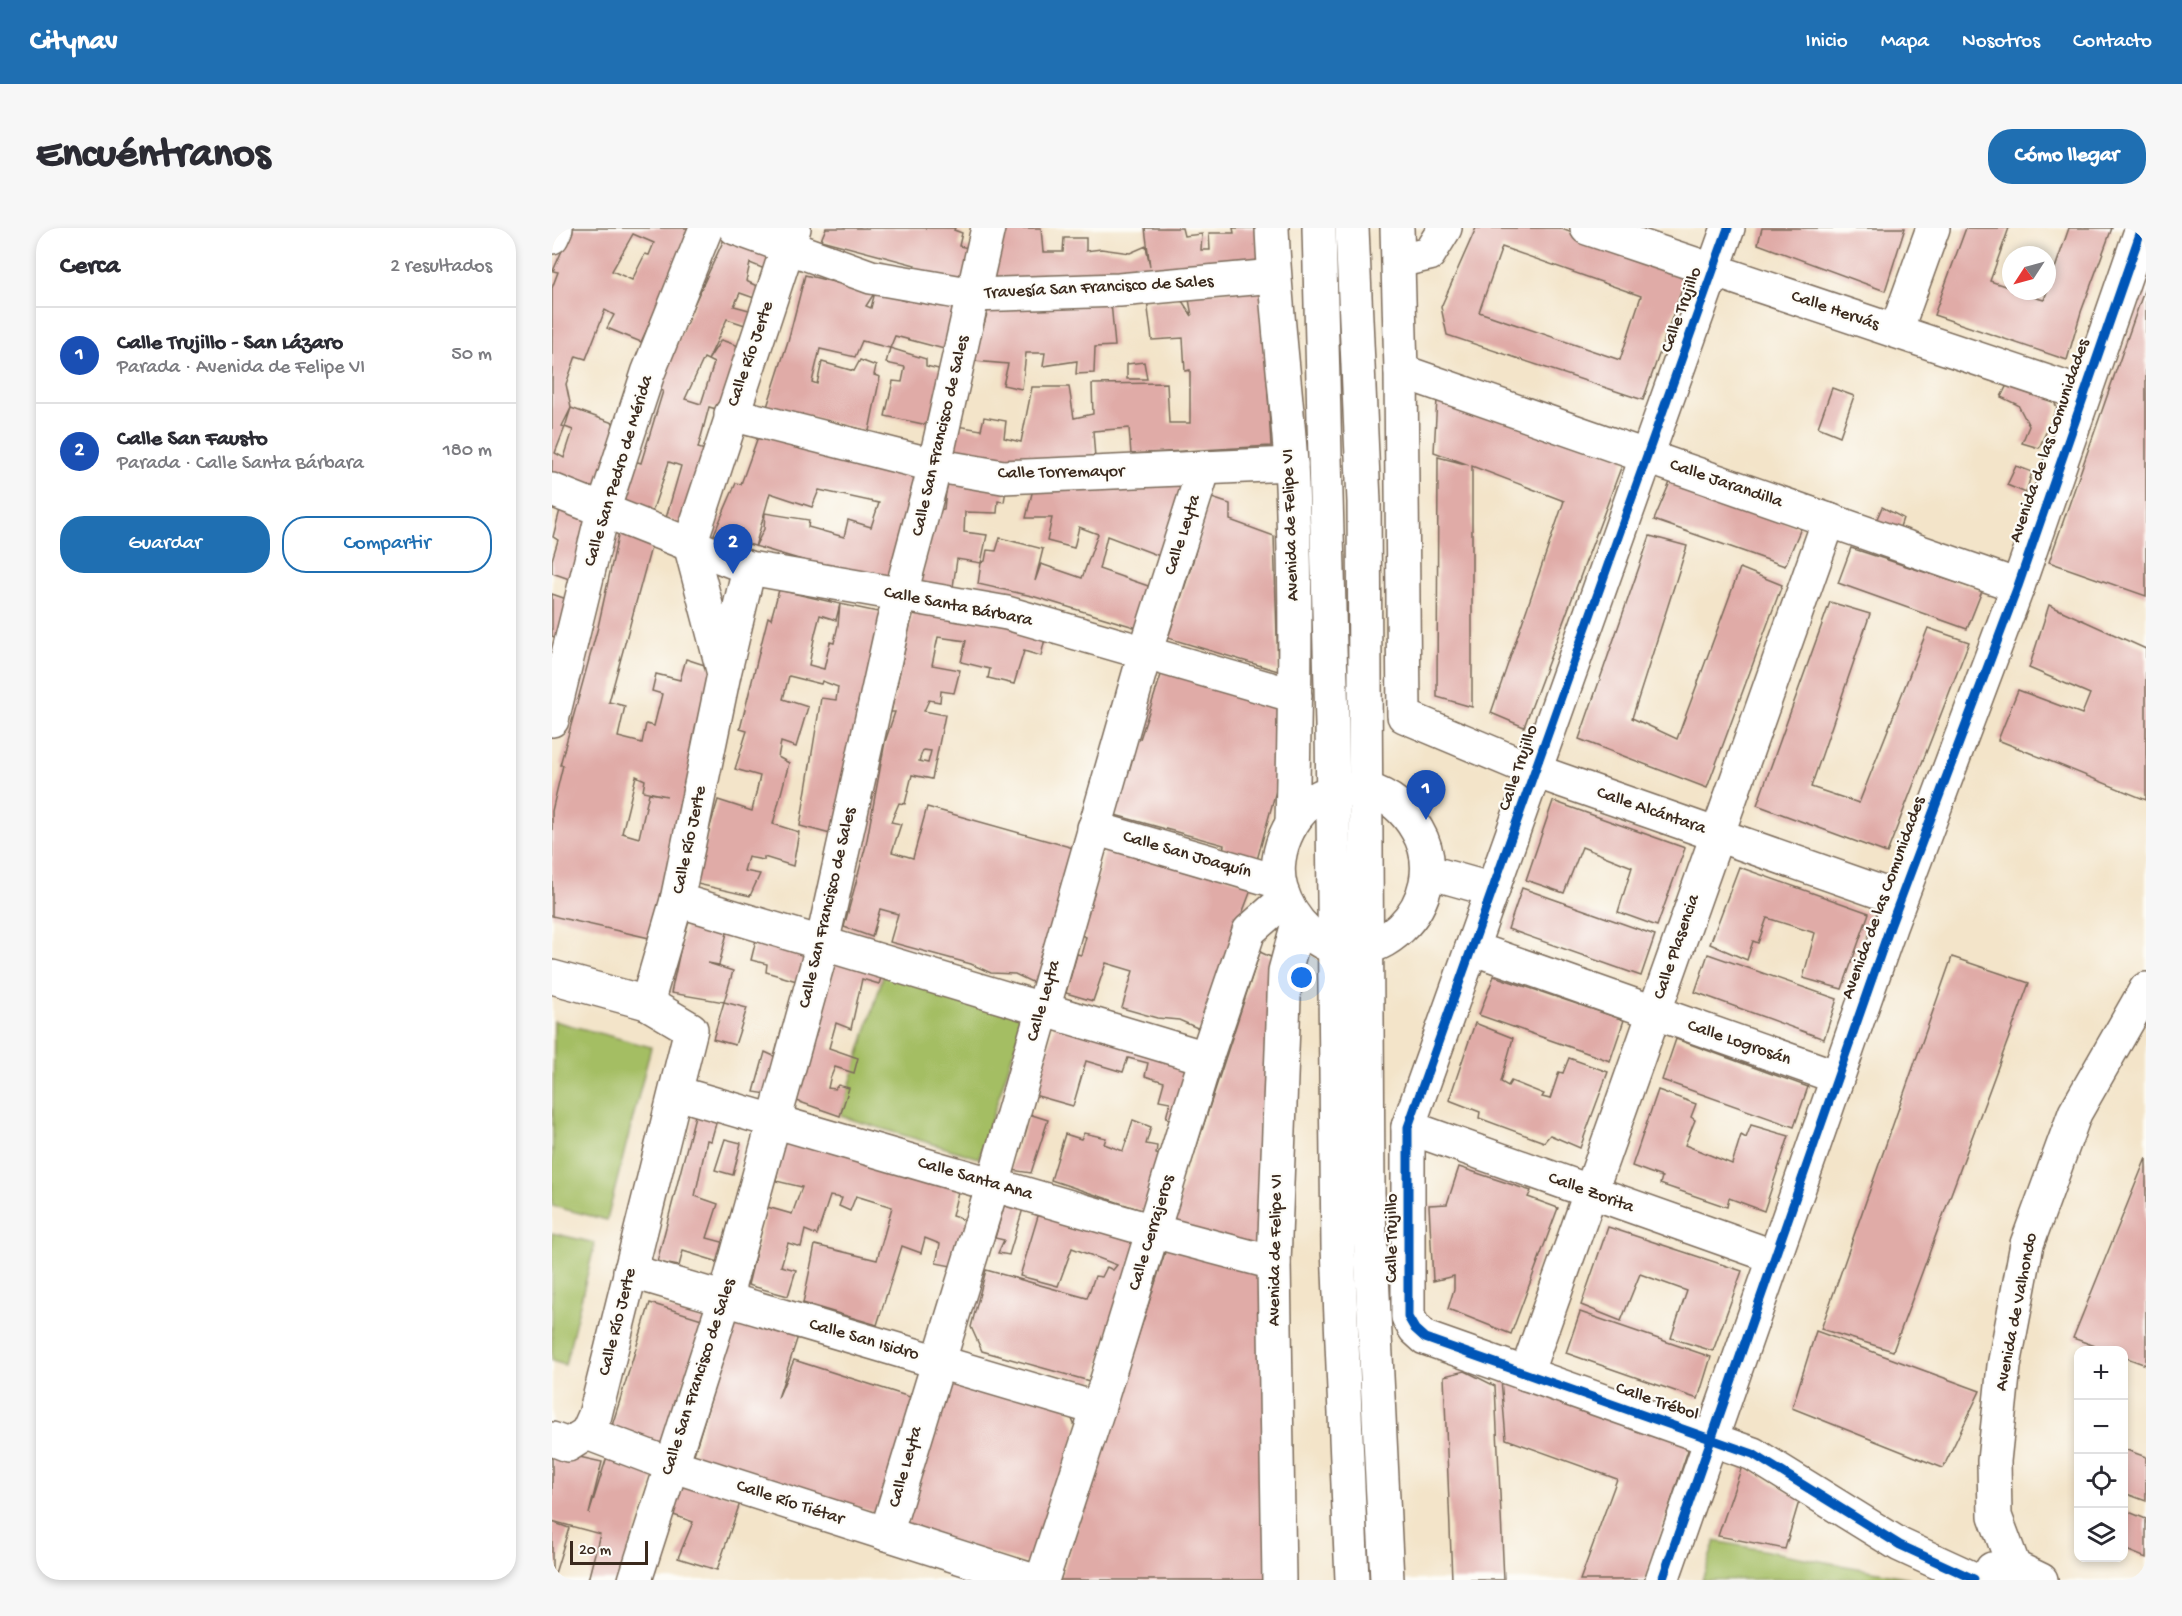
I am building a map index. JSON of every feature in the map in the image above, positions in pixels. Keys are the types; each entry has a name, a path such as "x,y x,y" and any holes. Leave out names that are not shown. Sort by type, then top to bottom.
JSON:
{"main road":[{"path":"552,237 556,228"},
{"name":"Calle San Pedro de Mérida","path":"552,720 603,511 648,373 706,228"},
{"name":"Travesía San Francisco de Sales","path":"735,228 790,238 871,277 974,295 1119,290 1274,276"},
{"name":"Calle San Francisco de Sales","path":"634,1580 725,1299 818,962 820,943 900,597 974,295 988,228"},
{"name":"Avenida de Felipe VI","path":"1272,228 1274,276 1291,464 1295,696 1292,823 1278,858 1287,902 1274,1263 1280,1580"},
{"name":"Avenida de Felipe VI","path":"1319,228 1333,791 1352,949"},
{"path":"1352,228 1364,502 1366,789 1352,949 1338,1247 1352,1580"},
{"path":"1397,228 1401,371"},
{"path":"1398,261 1429,254 1445,228"},
{"name":"Calle Hervás","path":"1587,228 2084,394"},
{"name":"Calle Trujillo","path":"1415,1329 1408,1317 1408,1127 1728,228"},
{"path":"1896,331 1933,228"},
{"name":"Avenida de las Comunidades","path":"1662,1580 1900,899 2018,586 2142,228"},
{"name":"Calle Río Jerte","path":"587,1433 596,1415 691,1029 647,1003 677,900 724,674 690,544 730,414 790,238"},
{"name":"Calle Jarandilla","path":"1401,371 2018,586"},
{"name":"Calle Alcántara","path":"1401,371 1404,716 1535,771 1900,899"},
{"name":"Calle Torremayor","path":"730,414 933,465 1003,477 1291,464"},
{"name":"Calle Leyta","path":"886,1534 937,1361 993,1185 1145,653 1204,468"},
{"name":"Calle Santa Bárbara","path":"552,490 749,568 900,597 1007,613 1295,696"},
{"name":"Calle Plasencia","path":"1526,1374 1828,520"},
{"path":"724,674 749,568"},
{"path":"1287,902 1318,941 1352,949 1402,928 1426,893 1429,872 1424,841 1412,821 1387,795 1366,789 1333,791 1309,806 1292,823"},
{"name":"Calle San Joaquín","path":"1094,828 1287,902"},
{"path":"1429,872 1493,890"},
{"path":"677,900 1206,1058"},
{"name":"Calle Cerrajeros","path":"1042,1580 1098,1409 1206,1058 1249,931 1287,902"},
{"name":"Calle Logrosán","path":"1472,948 1837,1077"},
{"path":"1352,949 1368,1193 1387,1580"},
{"path":"552,977 647,1003"},
{"name":"Avenida de Valhondo","path":"1997,1576 1994,1461 2004,1366 2027,1244 2075,1113 2146,990"},
{"name":"Calle Santa Ana","path":"677,1093 1152,1231 1274,1263"},
{"name":"Calle Zorita","path":"1408,1127 1775,1257"},
{"name":"Calle San Isidro","path":"630,1271 1098,1409"},
{"name":"Calle Trébol","path":"1415,1329 1425,1338 1712,1438 1779,1468 1900,1545 1997,1576"},
{"path":"552,1439 568,1445 587,1433"},
{"name":"Calle Río Tiétar","path":"587,1433 670,1465 1031,1580"},
{"name":"Calle Trébol","path":"1900,1545 1932,1580"}],"green space":[{"path":"885,970 1026,1013 979,1158 840,1116"},
{"path":"554,1021 651,1047 607,1220 552,1206"},
{"path":"552,1233 595,1243 565,1365 552,1361"},
{"path":"1715,1541 1910,1578 1702,1580"}],"building":[{"path":"572,228 694,228 641,342 607,328 614,315 605,310 586,359 576,356 566,384 571,408 624,427 601,492 552,474 552,288 558,272 553,271","holes":["633,234 654,243 649,255 645,254 632,280 612,271","571,408 565,427 562,426","565,427 573,430 564,458 555,453"]},
{"path":"826,228 955,228 954,230 962,233 959,246 973,249 965,285 911,274 915,265 821,240"},
{"path":"1003,228 1041,228 1043,252 1063,252 1064,238 1086,238 1086,251 1101,249 1130,253 1146,246 1150,267 1145,228 1182,228 1184,236 1202,234 1201,250 1210,250 1209,233 1234,233 1233,228 1264,228 1262,264 1152,278 991,280"},
{"path":"1476,228 1559,228 1687,275 1643,400 1447,335 1441,307","holes":["1502,247 1641,296 1620,360 1479,312"]},
{"path":"1762,228 1905,228 1885,291 1758,244"},
{"path":"1966,228 2009,228 1990,281 2002,285 2002,300 2056,300 2056,265 2069,228 2112,228 2081,312 2067,360 1934,315"},
{"path":"726,235 773,253 767,270 750,263 746,281 759,287 757,299 740,293 734,306 753,311 748,326 727,319 708,360 721,340 739,346 720,410 709,407 698,448 705,450 686,526 666,518 681,466 669,462 652,512 620,501 631,460 641,463 663,391 655,389","holes":["704,358 714,363 701,404 685,399"]},
{"path":"805,275 875,292 905,301 906,294 963,307 937,427 885,416 893,381 902,382 905,367 886,363 890,348 862,341 855,357 820,349 812,382 817,384 822,362 854,371 860,360 876,366 874,375 880,377 869,431 767,407 788,341","holes":["875,292 871,308 866,306","895,336 948,350 943,370 926,366 926,359 890,348"]},
{"path":"2146,285 2146,596 2049,562"},
{"path":"1262,288 1271,446 1131,454 1129,428 1093,431 1095,458 1076,462 950,460 957,426 981,430 984,417 1006,421 1004,438 1021,442 1032,387 1069,387 1074,418 1093,414 1092,384 1167,383 1169,423 1190,423 1190,370 1185,371 1183,338 1152,340 1147,301 1182,301 1192,316 1188,294"},
{"path":"1111,302 1115,346 1095,347 1094,373 1076,374 1077,361 1043,366 1045,353 1026,353 1022,389 1003,385 1008,364 974,361 989,306"},
{"path":"1144,362 1147,379 1127,379 1127,364"},
{"path":"2010,379 2049,390 2057,408 2039,448 2022,443 2029,426 2018,405 2001,397"},
{"path":"1832,388 1854,396 1840,436 1818,427"},
{"path":"1437,399 1625,457 1524,727 1491,713 1564,501 1472,466 1472,707 1437,697 1438,457 1469,465 1434,452"},
{"path":"759,434 924,478 899,580 836,570 714,534 736,483 741,484","holes":["819,490 879,503 871,527 848,520 844,537 808,527 809,520 765,513 764,529 755,546 770,493 812,507"]},
{"path":"2016,466 2032,472 2026,493 2007,485"},
{"path":"1189,477 1165,558 1107,536 1099,569 1157,589 1144,630 1032,596 978,584 981,563 985,561 987,550 996,551 1000,538 1043,549 1035,581 1041,564 1082,578 1098,534 1079,527 1074,548 1047,541 1052,518 1026,518 1033,489"},
{"path":"1671,480 1801,528 1785,566 1654,520"},
{"path":"947,483 1006,490 1004,502 998,501 997,513 965,512 964,532 987,535 981,563 957,559 953,587 920,583 935,511 944,509"},
{"path":"1209,497 1230,504 1230,520 1274,536 1278,671 1168,638 1193,561"},
{"path":"561,506 594,517 578,582 552,573 552,560 558,540 553,537"},
{"path":"1882,507 1903,518 1899,530 1876,521"},
{"path":"620,527 653,540 609,702 625,706 618,737 642,743 646,724 654,726 662,694 652,691 656,674 680,680 686,659 720,670 654,939 552,916 552,811 563,765 560,765 598,627","holes":["636,776 645,780 643,791 667,796 649,793 639,838 622,833"]},
{"path":"1650,536 1687,546 1632,718 1677,739 1740,568 1782,585 1707,788 1579,739"},
{"path":"1851,548 1982,591 1967,629 1838,583"},
{"path":"779,590 892,615 838,836 800,826 821,698 836,700 838,687 822,681 821,684 789,676 783,699 808,707 796,747 781,742 778,757 789,763 773,824 799,832 793,866 764,857 764,860 748,857 744,871 760,874 750,896 693,883 718,800 752,811 760,776 735,769 747,731 740,729 768,617 771,619","holes":["840,604 834,643 830,642 824,669 809,665 820,615 836,620"]},
{"path":"552,594 575,602 563,641 552,636"},
{"path":"1830,602 1870,614 1811,787 1859,803 1928,628 1969,642 1887,853 1757,805"},
{"path":"2049,605 2146,649 2146,800 1998,740 2018,690 2082,714 2090,694 2029,668"},
{"path":"914,606 1047,630 1041,656 1024,651 1014,684 988,678 990,669 961,662 966,641 938,637 932,665 960,670 954,693 941,691 940,702 929,700 924,711 945,715 932,779 912,775 905,804 899,803 891,822 901,824 892,852 913,858 927,807 1077,849 1038,985 1015,974 991,973 971,964 890,942 898,914 880,909 872,937 844,927 866,845 885,742 895,712 891,712","holes":["923,750 931,751 928,763 919,761"]},
{"path":"1165,663 1277,697 1280,776 1257,860 1223,851 1224,845 1115,815 1137,738 1140,739"},
{"path":"1553,801 1685,848 1657,926 1618,912 1632,867 1582,847 1564,893 1526,880"},
{"path":"1108,842 1253,885 1225,958 1202,1030 1179,1020 1157,1018 1122,1008 1133,971 1106,963 1093,1001 1066,993 1077,954 1081,955 1086,937 1081,935"},
{"path":"1739,867 1869,913 1842,989 1803,978 1815,933 1767,918 1758,943 1753,941 1747,960 1710,944"},
{"path":"1522,888 1655,935 1641,976 1508,929"},
{"path":"688,914 729,925 719,965 708,963 733,971 724,1002 671,993"},
{"path":"759,928 813,944 800,982 766,972 767,964 751,960"},
{"path":"839,948 885,966 879,984 862,979 851,1029 836,1023 829,1048 858,1058 854,1073 835,1067 830,1079 828,1088 835,1089 838,1085 849,1088 840,1116 797,1101"},
{"path":"1260,952 1275,959 1264,1253 1171,1225"},
{"path":"1708,954 1837,999 1824,1039 1695,992"},
{"path":"1952,957 2029,983 1893,1351 1821,1329"},
{"path":"1494,976 1624,1020 1610,1061 1479,1015"},
{"path":"724,1002 747,1008 735,1045 713,1039"},
{"path":"1057,1020 1196,1055 1175,1120 1166,1118 1170,1102 1159,1100 1164,1082 1145,1076 1148,1063 1128,1058 1123,1072 1086,1061 1073,1106 1034,1095"},
{"path":"1475,1023 1513,1038 1501,1082 1508,1086 1511,1081 1544,1094 1542,1097 1550,1099 1559,1072 1563,1073 1569,1058 1608,1072 1580,1148 1550,1135 1544,1142 1479,1118 1480,1112 1449,1100"},
{"path":"1676,1039 1808,1087 1794,1127 1662,1080"},
{"path":"765,1052 778,1058 767,1094 754,1092"},
{"path":"1658,1090 1696,1104 1691,1117 1695,1120 1685,1145 1732,1164 1741,1135 1746,1138 1751,1125 1789,1136 1764,1211 1729,1198 1727,1207 1660,1184 1662,1177 1632,1166"},
{"path":"697,1108 718,1116 711,1141 707,1140 695,1196 718,1204 707,1238 726,1243 722,1263 683,1251 679,1266 657,1262"},
{"path":"1029,1114 1048,1120 1031,1173 1011,1170"},
{"path":"1133,1120 1151,1127 1146,1144 1157,1146 1156,1154 1163,1156 1144,1211 1051,1180 1065,1134 1081,1139 1084,1133 1106,1138 1104,1144 1123,1151"},
{"path":"789,1132 961,1180 952,1216 968,1221 956,1267 936,1263 940,1244 925,1238 921,1253 902,1246 877,1325 803,1303 815,1245 877,1260 892,1207 856,1196 850,1211 839,1206 842,1198 830,1196 817,1235 805,1230 801,1247 788,1243 781,1266 796,1270 788,1296 748,1285 767,1207 792,1214 802,1187 776,1181 780,1157"},
{"path":"725,1139 741,1143 733,1175 715,1170"},
{"path":"2146,1158 2146,1365 2128,1358 2128,1346 2095,1346 2073,1338"},
{"path":"1459,1167 1531,1191 1528,1197 1558,1208 1511,1334 1448,1309 1454,1289 1454,1276 1433,1281 1429,1205 1447,1204"},
{"path":"1007,1195 1025,1202 1009,1255 998,1253 1004,1240 995,1238"},
{"path":"1045,1204 1139,1237 1093,1382 982,1351 971,1327 986,1270 1087,1298 1095,1276 1102,1277 1107,1267 1113,1270 1117,1265 1072,1248 1058,1286 1020,1276 1038,1216"},
{"path":"1608,1227 1742,1271 1713,1351 1671,1338 1687,1291 1640,1274 1621,1321 1581,1305"},
{"path":"1169,1240 1271,1268 1271,1580 1060,1580"},
{"path":"650,1303 705,1320 662,1447 611,1429"},
{"path":"737,1312 800,1330 778,1398 794,1360 916,1399 881,1514 692,1461"},
{"path":"1580,1312 1711,1357 1698,1399 1566,1353"},
{"path":"1816,1331 1980,1391 1943,1468 1792,1408"},
{"path":"1465,1371 1495,1386 1504,1580 1452,1580 1444,1376"},
{"path":"967,1376 1063,1398 1077,1431 1035,1565 905,1529 949,1383"},
{"path":"1501,1379 1690,1444 1645,1580 1580,1580 1617,1479 1506,1439"},
{"path":"610,1447 657,1467 619,1580 588,1580 600,1534 552,1521 552,1451 602,1462 589,1514"},
{"path":"2128,1450 2146,1457 2146,1501 2128,1494"},
{"path":"1742,1466 1800,1498 1785,1549 1718,1536"},
{"path":"684,1480 741,1500 717,1570 678,1558 693,1522 671,1514"},
{"path":"2128,1512 2146,1519 2146,1558 2128,1551"},
{"path":"552,1522 569,1528 553,1580 552,1580"}],"cycle path":[{"path":"1728,228 1408,1127 1408,1317 1415,1329 1425,1338 1753,1454 1900,1545 1974,1579"},
{"path":"1662,1580 1890,927 2018,586 2142,228"}],"place":[{"name":"Calle San Fausto","path":"733,574"},
{"name":"Calle Trujillo - San Lázaro","path":"1426,820"}]}
